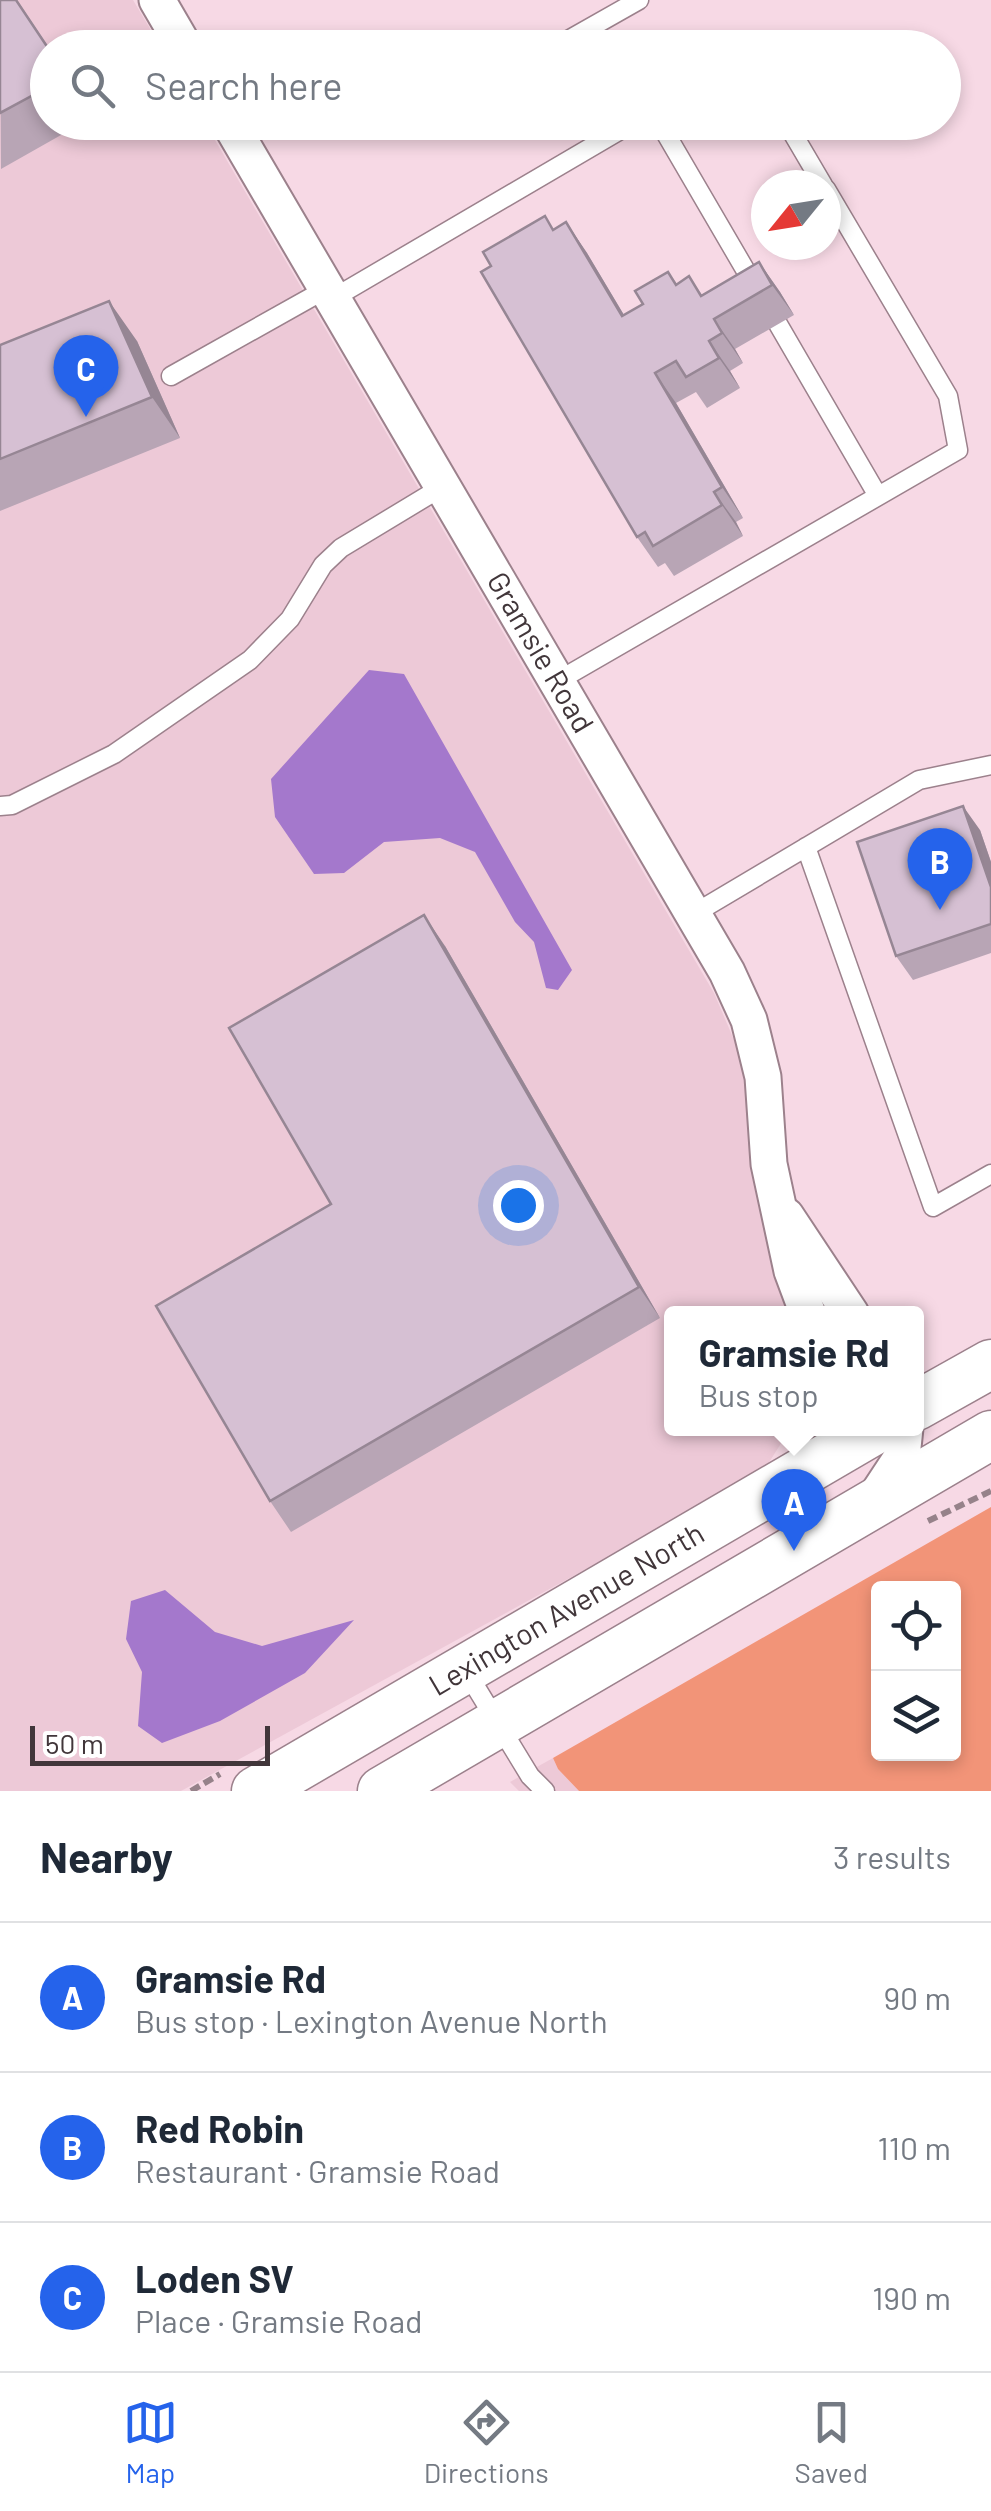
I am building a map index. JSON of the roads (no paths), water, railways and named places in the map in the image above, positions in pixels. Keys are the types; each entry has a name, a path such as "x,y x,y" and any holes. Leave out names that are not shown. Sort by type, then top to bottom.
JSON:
{"main road":[{"path":"924,1402 991,1364"},
{"name":"Lexington Avenue North","path":"382,1791 991,1435"},
{"name":"Lexington Avenue North","path":"256,1791 466,1670 818,1447 853,1436"}],"street":[{"path":"157,0 174,30"},
{"name":"Gramsie Road","path":"239,140 726,972 749,1020 763,1077 769,1164 792,1271 805,1306"},
{"name":"Gramsie Road","path":"780,1207 847,1306"},
{"path":"870,1506 902,1457 905,1436"}],"lane":[{"path":"586,30 639,0"},
{"path":"170,376 329,294 602,140"},
{"path":"670,140 764,302"},
{"path":"797,140 815,170"},
{"path":"556,682 958,450 948,396 841,214"},
{"path":"778,324 878,496"},
{"path":"0,806 12,804 114,754 250,660 290,618 323,566 342,548 442,486"},
{"path":"692,914 919,780 991,765"},
{"path":"806,847 934,1207 991,1174"},
{"path":"466,1670 530,1776 544,1791"}],"place":[{"name":"Loden SV","path":"86,417"},
{"name":"Red Robin","path":"940,910"},
{"name":"Gramsie Rd","path":"794,1551"}]}
